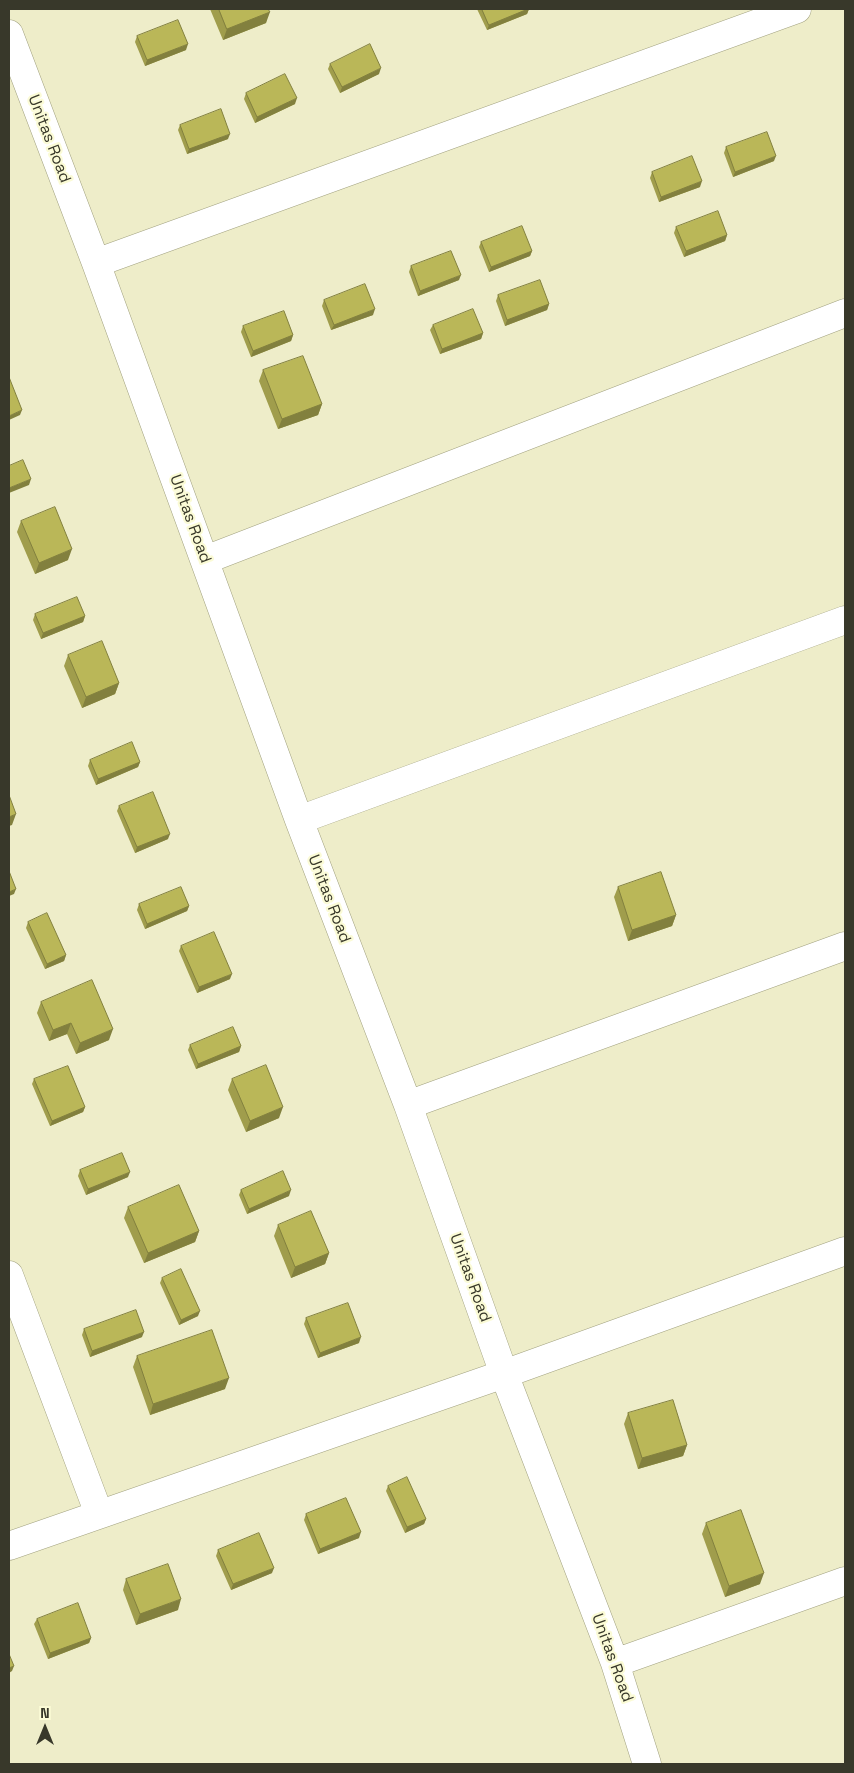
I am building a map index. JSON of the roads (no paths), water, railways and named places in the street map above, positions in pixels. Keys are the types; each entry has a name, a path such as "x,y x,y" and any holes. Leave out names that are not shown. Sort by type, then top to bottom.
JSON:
{"street":[{"path":"96,263 797,9"},
{"name":"Unitas Road","path":"9,34 96,263 299,820 408,1105 504,1374 615,1663 647,1764"},
{"path":"205,560 845,313"},
{"path":"299,820 845,620"},
{"path":"408,1105 845,946"},
{"path":"9,1546 504,1374 845,1251"},
{"path":"9,1275 99,1514"},
{"path":"615,1663 845,1581"}]}
